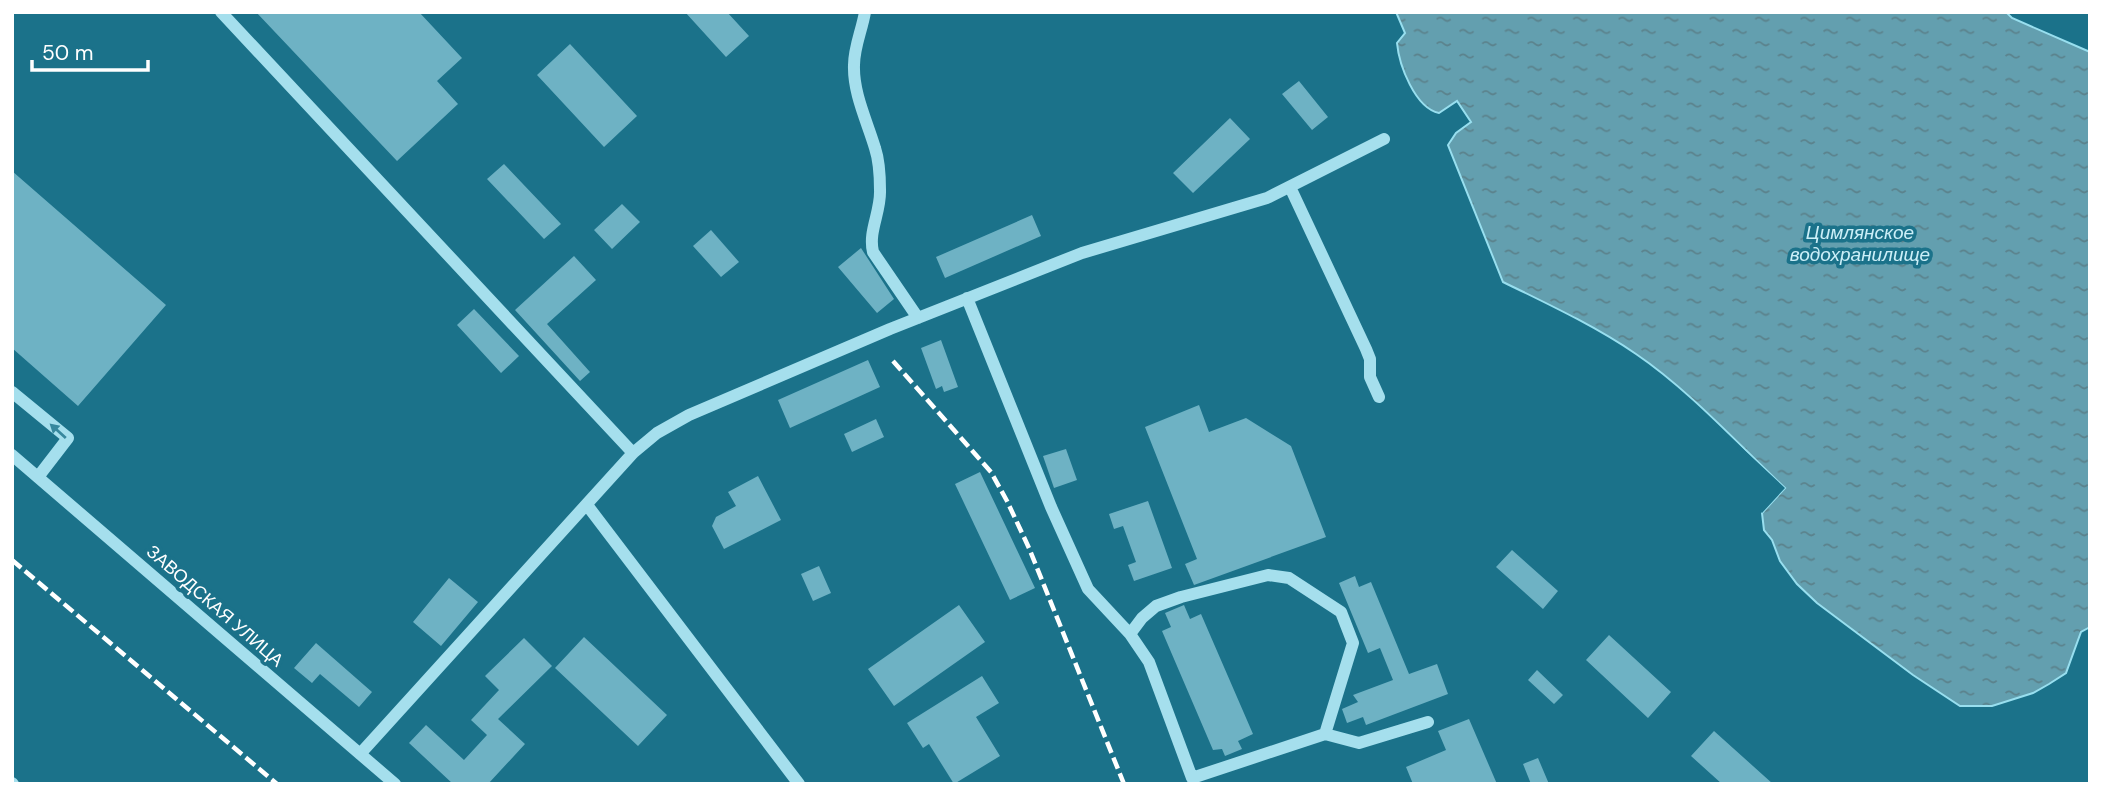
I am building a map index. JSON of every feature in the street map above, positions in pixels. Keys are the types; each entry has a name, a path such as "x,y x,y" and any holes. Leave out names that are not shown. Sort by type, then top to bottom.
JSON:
{"street":[{"path":"221,12 633,453"},
{"path":"865,12 854,65 863,115 876,150 880,191 875,226 870,234 871,245 873,252 918,318"},
{"path":"360,754 633,453 657,433 689,415 918,318 1082,253 1217,212 1239,208 1290,187 1384,139"},
{"path":"1290,187 1366,349 1370,359 1370,377 1379,397"},
{"path":"967,299 1051,507 1088,589 1130,634 1149,662 1192,778 1325,734 1359,743 1428,722"},
{"path":"12,392 68,438 38,477"},
{"name":"ЗАВОДСКАЯ УЛИЦА","path":"12,455 394,784"},
{"path":"587,505 799,784"},
{"path":"1130,634 1156,606 1181,597 1268,575 1289,578 1341,612 1353,643 1325,734"}],"water":[{"name":"Цимлянское водохранилище","path":"1396,12 2006,12 2012,18 2090,52 2090,627 2081,632 2066,673 2033,693 1992,706 1960,706 1913,675 1817,603 1797,584 1780,561 1772,540 1764,530 1762,513 1785,488 1656,368 1588,325 1503,282 1448,145 1456,133 1471,122 1457,101 1439,113 1430,109 1416,94 1398,52 1397,43 1405,33"}],"pier":[{"path":"1697,406 1785,488 1762,513 1759,510 1780,488 1695,408"}],"building":[{"path":"256,12 419,12 462,58 437,81 458,104 397,161"},
{"path":"685,12 727,12 749,36 726,57"},
{"path":"570,44 637,116 604,147 537,75"},
{"path":"1299,81 1328,117 1312,130 1282,94"},
{"path":"1230,118 1250,139 1193,193 1173,173"},
{"path":"504,164 561,224 544,239 487,179"},
{"path":"12,171 166,305 78,406 12,348"},
{"path":"622,204 640,222 612,249 594,230"},
{"path":"1032,215 1041,236 945,278 936,257"},
{"path":"711,230 739,262 721,277 693,246"},
{"path":"861,248 894,299 877,313 838,267"},
{"path":"574,256 596,280 547,324 590,372 580,381 515,310"},
{"path":"474,309 519,356 501,373 457,325"},
{"path":"941,340 958,387 944,392 942,386 936,389 921,348"},
{"path":"868,360 880,387 790,428 778,400"},
{"path":"1199,405 1209,432 1246,418 1291,446 1326,537 1194,585 1185,564 1197,559 1145,427"},
{"path":"876,419 884,437 852,452 844,434"},
{"path":"1066,449 1077,480 1054,488 1043,456"},
{"path":"980,472 1035,588 1010,600 955,484"},
{"path":"758,476 781,520 724,549 712,526 716,517 736,506 728,492"},
{"path":"1148,501 1172,568 1134,581 1128,565 1136,562 1123,526 1114,529 1109,514"},
{"path":"1512,550 1558,591 1543,609 1496,567"},
{"path":"819,566 831,593 813,601 801,574"},
{"path":"1355,576 1359,587 1371,582 1409,674 1437,664 1448,694 1366,725 1363,717 1347,723 1342,709 1358,702 1353,695 1393,680 1380,648 1368,653 1339,583"},
{"path":"449,578 478,602 441,646 413,622"},
{"path":"959,605 985,642 894,706 868,669"},
{"path":"1184,605 1190,619 1201,614 1253,734 1238,741 1242,749 1225,756 1222,749 1213,750 1162,631 1171,627 1165,613"},
{"path":"1609,635 1671,692 1648,718 1586,660"},
{"path":"584,637 667,715 638,746 555,668"},
{"path":"524,638 552,666 498,719 525,744 488,784 453,784 409,743 426,725 464,760 487,735 471,720 499,690 485,676"},
{"path":"316,643 372,692 359,707 320,674 312,683 294,668"},
{"path":"1537,670 1563,695 1554,704 1528,680"},
{"path":"982,676 999,703 976,717 1000,756 954,784 929,744 923,748 907,723"},
{"path":"1469,719 1497,784 1413,784 1406,767 1446,750 1438,731"},
{"path":"1714,731 1773,784 1722,784 1691,756"},
{"path":"1538,758 1549,784 1531,784 1523,764"}],"railway":[{"path":"893,361 991,472 1007,501 1029,548 1124,784"},
{"path":"12,560 277,784"}]}
